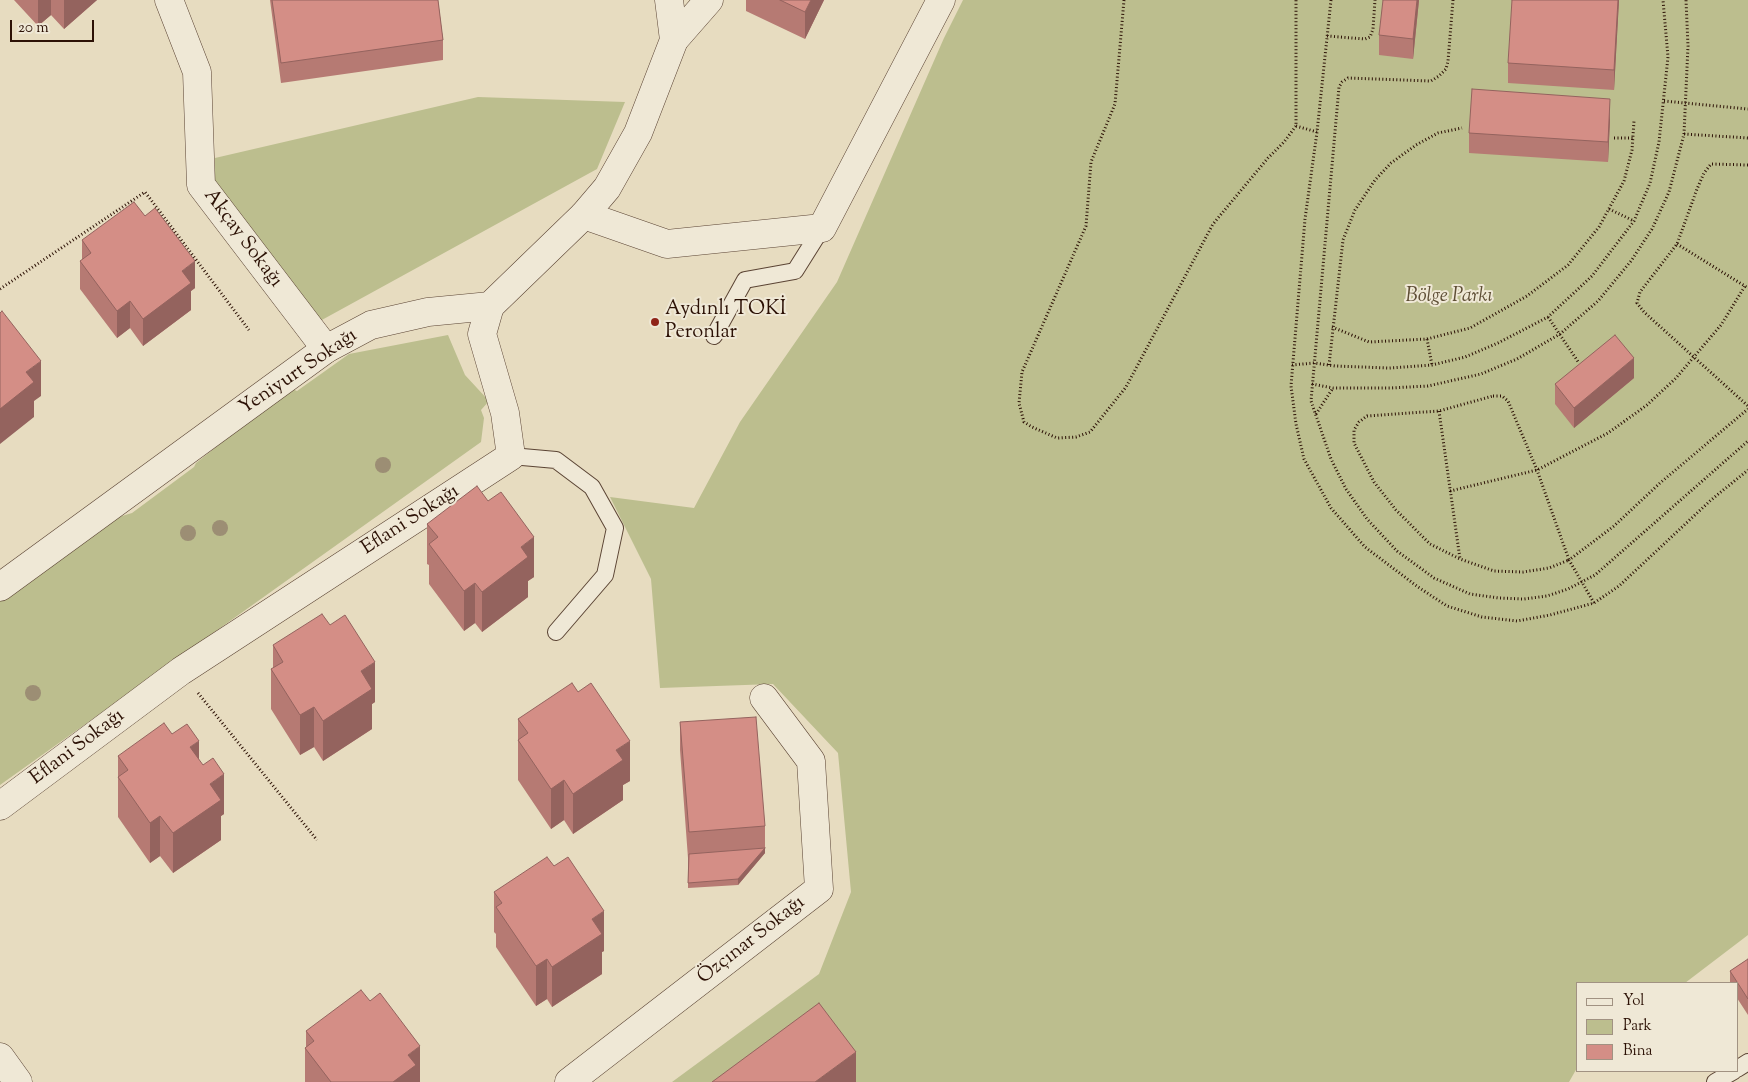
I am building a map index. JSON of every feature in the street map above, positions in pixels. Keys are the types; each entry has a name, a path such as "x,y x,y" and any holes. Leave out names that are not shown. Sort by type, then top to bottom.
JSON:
{"street":[{"name":"Akçay Sokağı","path":"170,0 196,72 201,185 326,349"},
{"path":"669,0 674,40"},
{"path":"511,456 505,413 482,334 490,306 584,215 607,188 638,133 674,40 709,0"},
{"path":"584,215 667,244 822,228 941,0"},
{"name":"Yeniyurt Sokağı","path":"0,587 326,349 371,325 428,312 490,306"},
{"name":"Eflani Sokağı","path":"0,806 181,671 511,456"},
{"name":"Özçınar Sokağı","path":"569,1082 819,889 811,761 764,698"},
{"path":"0,1058 18,1082"}],"lane":[{"path":"714,336 745,280 795,271 822,228"},
{"path":"511,456 556,460 592,487 615,528 605,575 556,632"},
{"path":"1715,1082 1732,1072"}],"path":[{"path":"1124,0 1116,104 1091,162 1086,226 1022,372 1019,403 1024,422 1057,438 1076,437 1090,432 1126,387 1214,224 1296,126 1296,0"},
{"path":"1331,0 1318,132 1305,219 1291,386 1296,424 1304,459 1331,508 1365,547 1418,587 1447,606 1482,617 1517,621 1550,615 1594,603 1619,586 1712,500 1748,470"},
{"path":"1327,36 1365,39 1370,37 1373,29 1375,0"},
{"path":"1454,0 1448,61 1446,69 1439,76 1431,81 1348,78 1339,86 1312,400 1331,459 1346,489 1367,519 1397,551 1434,578 1470,594 1524,599 1547,596 1595,575 1748,442"},
{"path":"1292,365 1314,363 1389,368 1432,365 1465,357 1498,343 1548,317 1592,276 1634,221 1650,184 1659,142 1668,57 1663,0"},
{"path":"1312,384 1333,388 1428,386 1481,374 1517,359 1560,334 1598,301 1631,261 1652,229 1669,192 1684,134 1688,46 1686,0"},
{"path":"1664,102 1748,110"},
{"path":"1332,327 1370,342 1427,339 1470,328 1527,296 1568,264 1599,227 1624,181 1632,150 1634,121"},
{"path":"1296,126 1318,132"},
{"path":"1329,365 1343,240 1355,210 1375,180 1391,163 1416,145 1438,133 1462,128"},
{"path":"1684,134 1748,138"},
{"path":"1614,138 1633,138"},
{"path":"1594,603 1569,560 1538,470 1508,400 1502,396 1492,396 1439,411 1367,416 1359,422 1354,430 1354,443 1374,482 1396,510 1430,544 1476,566 1494,571 1523,572 1550,568 1569,560 1614,526 1748,408 1644,312 1637,303 1640,292 1677,244 1697,189 1704,173 1711,164 1748,165"},
{"path":"0,289 145,192 248,330"},
{"path":"1609,209 1634,221"},
{"path":"1450,491 1538,470 1608,433 1639,410 1676,378 1721,325 1747,287 1677,244"},
{"path":"1548,317 1579,363"},
{"path":"1427,339 1432,365"},
{"path":"1316,415 1333,388"},
{"path":"1439,411 1460,559"},
{"path":"181,671 318,840"}],"green space":[{"name":"Bölge Parkı","path":"963,0 1748,0 1748,935 1686,982 1576,982 1576,1070 1569,1082 672,1082 819,974 851,892 838,753 773,684 660,688 651,579 610,497 694,508 740,422 837,282 944,38"},
{"path":"478,97 625,102 597,169 320,321 215,184 215,158"},
{"path":"448,335 465,375 489,401 481,410 484,418 481,442 0,785 0,601 112,519 132,513 194,467 196,463 290,388 297,391 349,354"}],"building":[{"path":"272,0 438,0 443,40 281,63"},
{"path":"780,0 811,0 805,12"},
{"path":"1383,0 1417,0 1413,39 1379,35"},
{"path":"1512,0 1618,0 1614,70 1508,63"},
{"path":"1472,89 1610,99 1608,142 1469,133"},
{"path":"134,202 145,216 155,208 195,261 182,271 191,283 143,319 130,301 117,311 80,261 91,253 82,240"},
{"path":"2,311 41,361 26,372 34,382 0,409 0,313"},
{"path":"1615,335 1634,358 1574,408 1555,384"},
{"path":"477,486 488,501 501,492 534,537 521,547 528,557 482,592 475,583 464,591 429,544 438,537 427,524"},
{"path":"322,614 330,625 345,615 375,662 361,671 372,689 323,721 314,707 300,715 271,669 283,662 273,645"},
{"path":"572,683 578,692 591,683 630,741 616,750 623,760 573,794 564,780 551,789 518,740 528,733 518,719"},
{"path":"756,717 765,826 689,832 680,722"},
{"path":"164,723 172,734 187,724 199,741 190,747 203,765 213,758 224,774 210,784 221,800 173,833 160,816 150,823 118,777 128,770 118,756"},
{"path":"765,848 738,879 688,883 689,854"},
{"path":"547,857 554,866 568,857 604,911 592,919 602,934 552,967 547,959 536,966 496,907 502,903 494,892"},
{"path":"1748,959 1748,999 1738,982 1730,971"},
{"path":"361,990 370,1001 380,993 420,1046 408,1055 416,1065 393,1082 331,1082 305,1048 314,1041 306,1031"},
{"path":"819,1003 856,1052 815,1082 712,1082"}],"place":[{"name":"Aydınlı TOKİ Peronlar","path":"655,322"}]}
